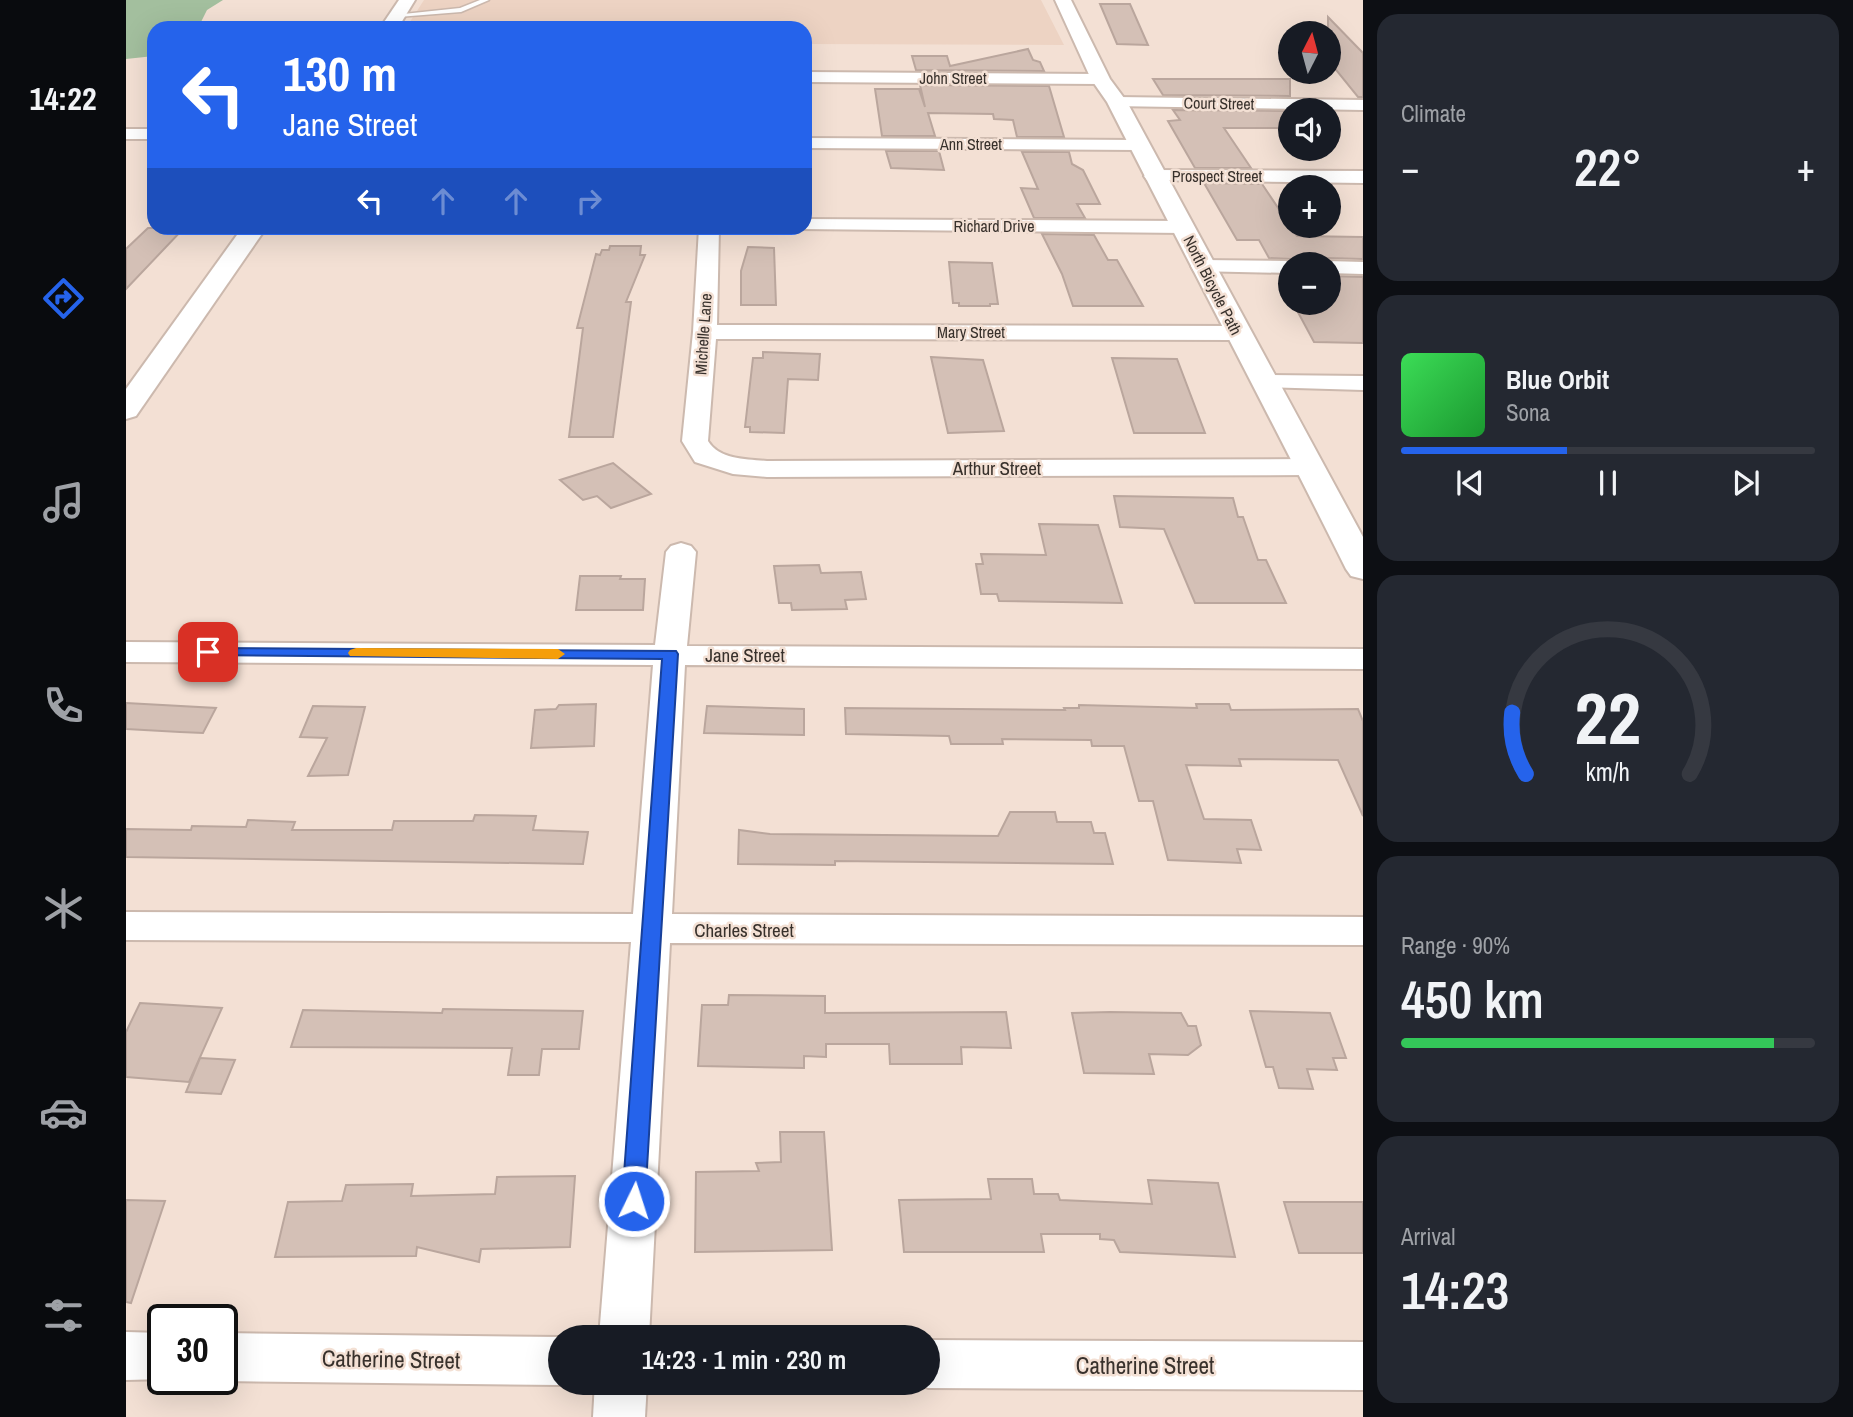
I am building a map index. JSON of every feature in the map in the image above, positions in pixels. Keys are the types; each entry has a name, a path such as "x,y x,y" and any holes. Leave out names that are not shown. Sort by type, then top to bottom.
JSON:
{"street":[{"name":"North Bicycle Path","path":"1063,0 1101,79 1117,102 1237,333 1267,382 1363,569"},
{"name":"John Street","path":"812,77 1101,79"},
{"name":"Court Street","path":"1117,102 1363,105"},
{"path":"126,134 147,134"},
{"name":"Ann Street","path":"812,143 1137,145"},
{"name":"Prospect Street","path":"1154,176 1363,177"},
{"name":"Richard Drive","path":"812,225 1183,227"},
{"path":"126,410 249,235"},
{"name":"Michelle Lane","path":"695,441 705,332 709,235"},
{"path":"1202,266 1278,267"},
{"path":"1341,267 1363,268"},
{"name":"Mary Street","path":"705,332 1237,333"},
{"path":"1267,382 1363,383"},
{"name":"Arthur Street","path":"695,441 704,456 733,466 767,469 1309,467"},
{"path":"625,1325 670,654 681,552"},
{"name":"Jane Street","path":"126,652 1363,659"},
{"name":"Charles Street","path":"126,926 1363,931"},
{"path":"126,1356 147,1357"},
{"name":"Catherine Street","path":"238,1357 548,1361"},
{"name":"Catherine Street","path":"940,1364 1363,1366"},
{"path":"619,1417 620,1395"}],"lane":[{"path":"400,11 419,0"},
{"path":"400,11 461,10 486,0"}],"shaded area":[{"path":"424,0 1041,0 1064,45 812,44 812,21 410,21"}],"green space":[{"path":"126,0 223,0 207,10 202,21 147,21 147,57 126,59"}],"building":[{"path":"1100,4 1130,4 1148,45 1117,44"},
{"path":"1341,30 1363,53 1363,97 1358,97 1341,76"},
{"path":"1028,49 1033,60 1040,62 1044,71 916,70 912,56 947,56 950,66"},
{"path":"1153,79 1278,79 1278,84 1290,84 1290,96 1163,95"},
{"path":"920,85 1049,86 1064,137 1017,137 1013,120 994,119 993,114 928,113 935,136 882,136 875,89 919,89 925,107"},
{"path":"1173,110 1278,111 1278,128 1224,128 1251,168 1195,168 1168,121 1180,120"},
{"path":"886,151 939,151 944,170 891,168"},
{"path":"1022,152 1069,152 1072,164 1083,170 1100,204 1077,204 1085,218 1034,218 1021,188 1038,189"},
{"path":"1204,183 1262,184 1278,208 1278,238 1363,237 1363,259 1341,258 1341,252 1278,252 1278,258 1269,258 1259,240 1237,240"},
{"path":"147,229 147,235 177,235 126,289 126,249"},
{"path":"1042,234 1094,235 1108,260 1117,260 1143,306 1073,306 1062,274"},
{"path":"610,246 641,246 640,255 645,255 626,302 631,302 613,437 569,437 583,328 577,328 596,254 600,255 602,250 609,250"},
{"path":"748,247 774,248 776,305 741,305 741,271"},
{"path":"949,262 992,263 998,304 959,306 959,303 953,303"},
{"path":"1341,276 1363,277 1363,343 1314,342 1299,315 1341,315"},
{"path":"763,352 820,354 818,380 788,379 784,433 750,432 750,427 745,427 753,358 763,358"},
{"path":"931,357 983,360 1004,431 948,433"},
{"path":"1112,358 1177,359 1205,433 1134,433"},
{"path":"613,463 651,494 611,508 597,496 583,500 560,480"},
{"path":"1114,496 1233,498 1238,517 1243,517 1258,560 1266,560 1286,603 1195,603 1164,529 1120,527"},
{"path":"1039,524 1098,525 1122,603 999,601 997,594 981,594 976,564 983,564 981,554 1046,555"},
{"path":"819,565 821,573 861,572 866,599 845,600 847,609 792,610 791,603 779,603 774,566"},
{"path":"580,576 645,579 643,610 576,610"},
{"path":"126,703 216,708 203,733 126,729"},
{"path":"596,704 594,746 531,748 535,710 556,709 559,705"},
{"path":"1196,704 1229,704 1231,710 1358,709 1363,721 1363,816 1338,760 1239,759 1241,766 1186,765 1204,819 1251,820 1261,850 1237,849 1241,863 1168,860 1153,801 1139,801 1124,746 1092,746 1091,740 1002,739 1003,744 951,744 949,736 846,734 845,708 1065,710 1064,708 1079,708 1079,705 1197,708"},
{"path":"313,706 365,707 348,775 308,776 327,738 300,737"},
{"path":"707,706 804,709 804,735 704,733"},
{"path":"1010,812 1055,812 1057,822 1091,822 1094,833 1105,833 1113,864 835,861 835,865 738,864 739,830 770,834 998,836"},
{"path":"475,815 536,816 533,830 588,832 583,864 126,857 126,829 246,827 248,820 295,822 292,830 392,830 394,821 473,821"},
{"path":"729,995 825,996 825,1013 1006,1012 1011,1048 961,1047 962,1064 890,1064 889,1044 826,1044 826,1057 804,1056 804,1068 698,1066 702,1005 728,1005"},
{"path":"140,1003 222,1008 189,1082 126,1077 126,1032"},
{"path":"443,1009 583,1011 579,1049 542,1049 539,1075 508,1075 512,1048 291,1047 303,1010 442,1013"},
{"path":"1250,1011 1330,1013 1346,1058 1333,1058 1337,1070 1307,1069 1313,1089 1279,1088 1273,1067 1266,1067"},
{"path":"1072,1013 1181,1013 1188,1026 1196,1026 1201,1045 1188,1055 1149,1054 1154,1074 1084,1073"},
{"path":"200,1058 235,1060 221,1094 186,1092"},
{"path":"780,1132 824,1132 832,1250 695,1252 696,1172 759,1171 756,1163 781,1162"},
{"path":"575,1176 570,1247 481,1249 479,1262 417,1247 416,1256 275,1257 288,1202 342,1201 346,1185 413,1184 411,1196 495,1194 497,1177"},
{"path":"988,1179 1032,1179 1034,1194 1058,1194 1060,1200 1152,1204 1148,1180 1218,1183 1235,1257 1120,1252 1114,1240 1100,1239 1100,1234 1041,1234 1044,1252 904,1252 899,1200 991,1199"},
{"path":"126,1200 165,1201 131,1303 126,1302"},
{"path":"1284,1202 1363,1202 1363,1253 1299,1253"}],"slow traffic":[{"path":"356,653 558,654"}],"route":[{"path":"208,652 670,654 634,1201"}]}
